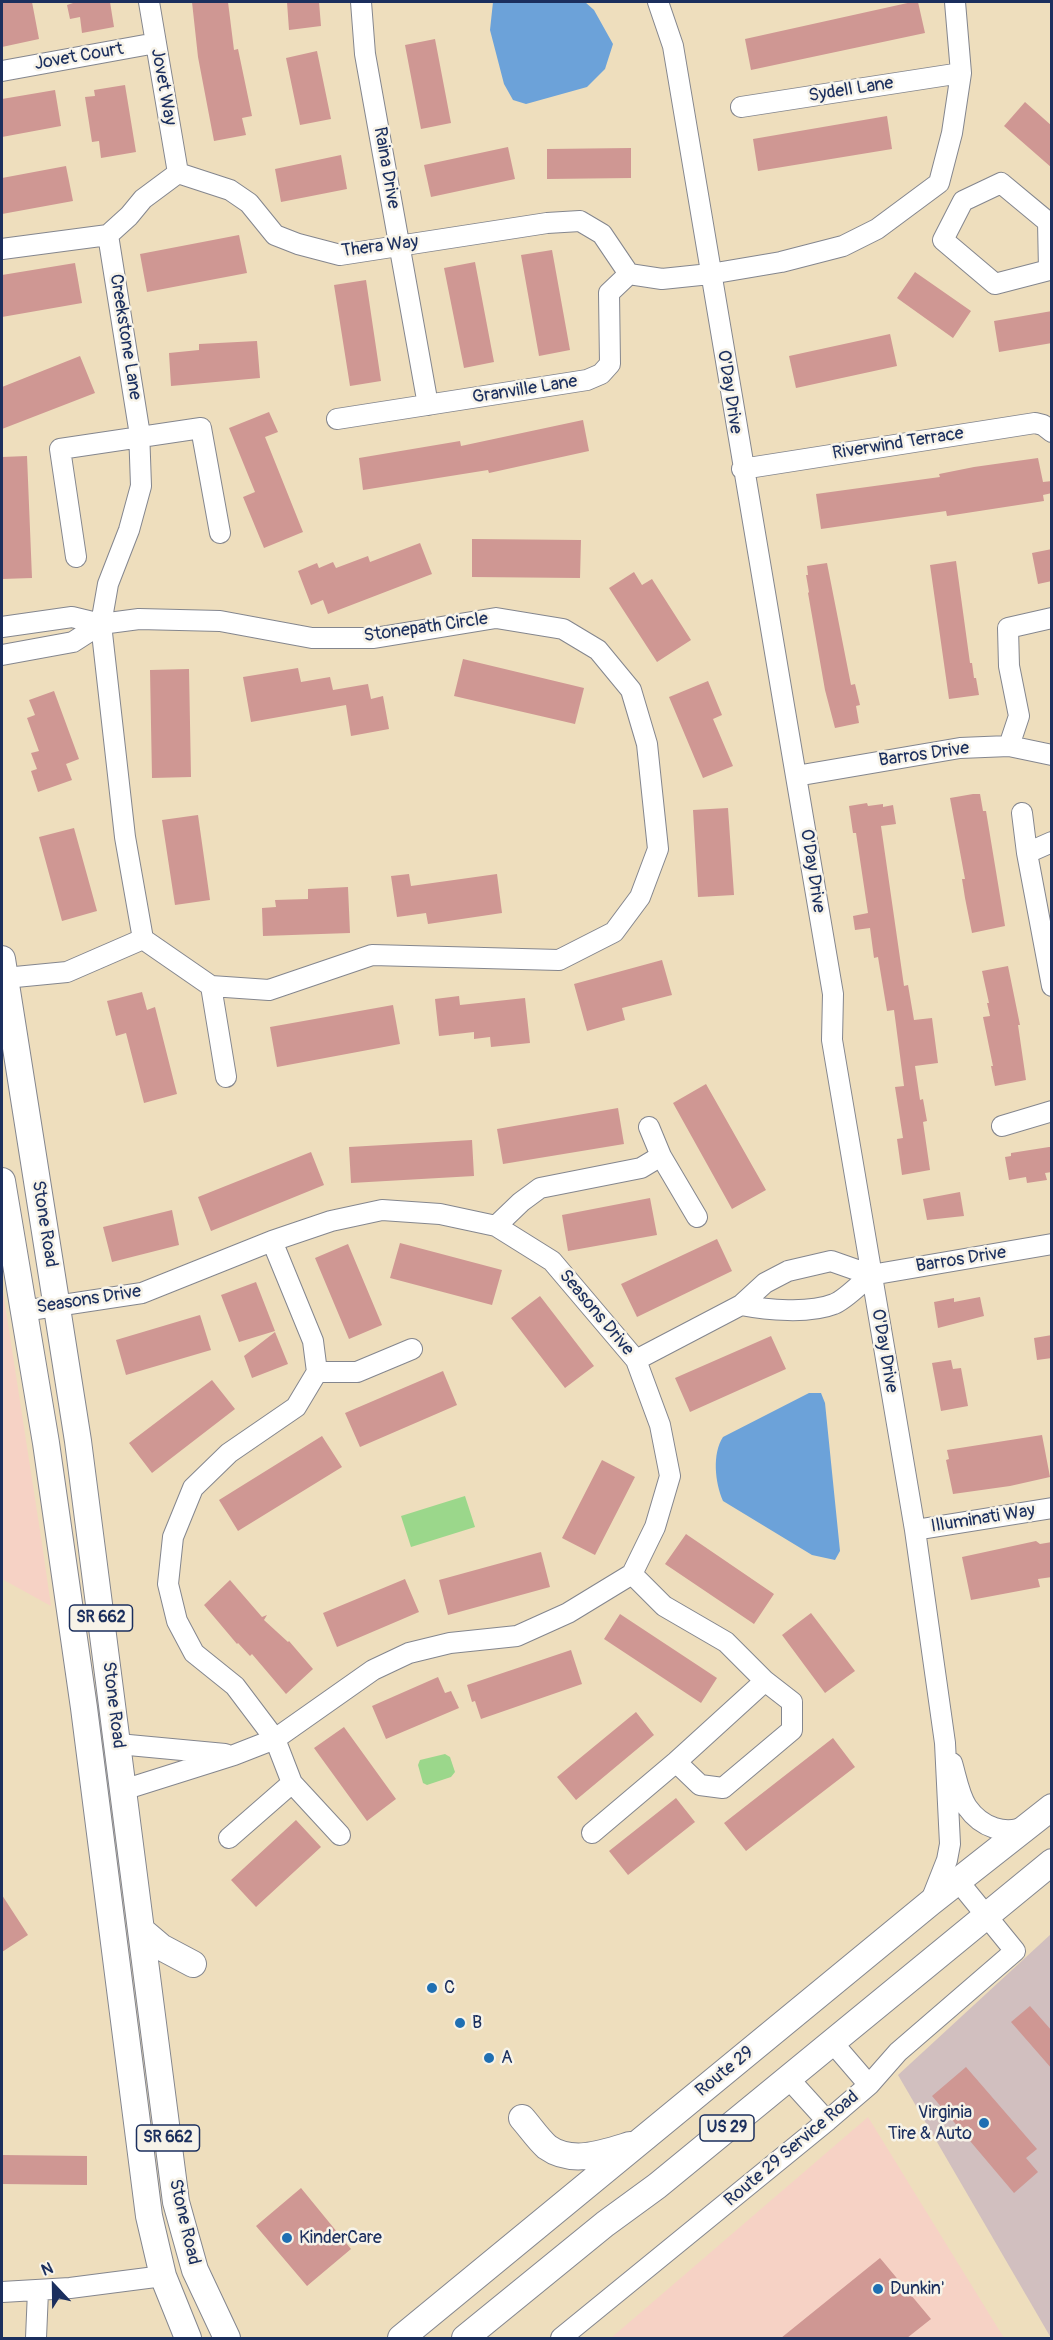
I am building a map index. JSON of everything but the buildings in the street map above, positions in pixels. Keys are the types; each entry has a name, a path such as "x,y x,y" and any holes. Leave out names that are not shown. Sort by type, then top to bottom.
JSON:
{"main road":[{"name":"Stone Road","path":"3,968 57,1307 118,1744 176,2202 195,2270 227,2338"},
{"name":"Stone Road","path":"2,1181 22,1311 46,1443 84,1708 149,2216 163,2276 188,2338"},
{"name":"Route 29","path":"401,2338 930,1903 1052,1808"},
{"name":"US 29","path":"465,2338 1052,1862"},
{"path":"141,1930 161,1947 193,1964"},
{"path":"522,2118 545,2145 567,2155 592,2156 639,2143"},
{"path":"486,2338 503,2308"}],"street":[{"name":"Jovet Way","path":"149,2 178,172"},
{"name":"Raina Drive","path":"361,2 365,54 428,405"},
{"name":"O'Day Drive","path":"658,2 674,46 742,469 762,570 832,994 832,1040 915,1530 945,1743 950,1844 947,1860 930,1903"},
{"path":"629,274 662,279 710,274 781,262 843,246 877,229 939,183 952,134 961,73 955,2"},
{"name":"Jovet Court","path":"2,71 156,43"},
{"name":"Sydell Lane","path":"741,107 961,73"},
{"name":"Thera Way","path":"178,172 230,190 249,203 275,235 298,244 340,255 546,223 580,220 602,234 629,274"},
{"path":"2,249 108,235 129,216 143,199 178,172"},
{"path":"939,183 963,201"},
{"path":"1001,183 1048,222 1049,270 995,284 943,240 963,201 1001,183"},
{"name":"Creekstone Lane","path":"101,624 108,584 129,530 141,486 139,439 108,235"},
{"name":"Granville Lane","path":"337,419 587,380 601,374 610,364 609,293 629,274"},
{"name":"Riverwind Terrace","path":"742,469 1035,423 1043,425 1052,432"},
{"path":"76,557 60,449 201,428 220,533"},
{"name":"Stonepath Circle","path":"2,627 72,617 101,624 139,619 220,621 312,638 374,638 496,618 563,629 598,650 631,690 647,744 658,849 640,897 614,932 560,960 372,955 269,990 211,986"},
{"path":"1009,746 1018,716 1009,666 1008,628 1052,618"},
{"path":"101,624 125,837 143,939 211,986 226,1077"},
{"name":"Stonepath Circle","path":"2,655 73,642 101,624"},
{"name":"Barros Drive","path":"796,776 960,748 1009,746 1052,755"},
{"path":"1022,813 1027,853 1052,986"},
{"path":"1027,853 1052,842"},
{"path":"3,968 67,972 143,939"},
{"path":"1002,1126 1052,1111"},
{"path":"649,1127 661,1156 697,1217"},
{"path":"496,1226 521,1202 540,1188 641,1168 661,1156"},
{"name":"Seasons Drive","path":"22,1311 142,1293 272,1241 331,1221 382,1210 440,1214 496,1226 552,1261 636,1360 660,1425 670,1476 655,1527 632,1574"},
{"path":"272,1241 313,1341 317,1372 296,1407 229,1453 193,1488 173,1537 168,1584 177,1621 194,1653 235,1686 275,1738 292,1782 340,1834"},
{"name":"Barros Drive","path":"871,1275 1052,1244"},
{"path":"636,1360 741,1305 765,1283 788,1271 831,1261 871,1275"},
{"path":"741,1305 771,1310 800,1310 835,1304 871,1275"},
{"path":"317,1372 357,1372 412,1349"},
{"name":"Illuminati Way","path":"915,1530 1052,1508"},
{"path":"123,1790 234,1755 275,1738 373,1670 409,1653 450,1644 517,1636 568,1613 632,1574 664,1606 726,1642 765,1682 792,1702 792,1730 723,1788 700,1785 676,1762"},
{"path":"592,1833 765,1682"},
{"name":"O'Day Drive","path":"945,1743 966,1806 982,1824 1000,1830 1019,1830 1030,1824"},
{"path":"118,1744 234,1755"},
{"path":"229,1839 292,1782"},
{"path":"958,1881 986,1916"},
{"name":"Route 29 Service Road","path":"561,2338 869,2085 898,2052 1015,1951 986,1916"},
{"path":"832,2042 869,2085"},
{"path":"788,2078 826,2121"},
{"path":"2,2292 38,2291 163,2276"},
{"path":"36,2338 38,2291"}],"shaded area":[{"path":"2,1285 42,1544 51,1606 2,1579"},
{"path":"1051,1934 1051,2338 898,2075"},
{"path":"868,2117 1004,2338 611,2338"}],"green space":[{"path":"465,1496 475,1527 411,1547 401,1516"},
{"path":"445,1754 450,1757 455,1772 451,1777 427,1785 423,1783 418,1765 420,1760"}],"water":[{"path":"493,2 585,2 594,10 613,44 605,69 587,87 526,104 513,100 504,84 490,30"},
{"path":"809,1393 821,1393 825,1403 840,1551 835,1560 812,1555 723,1501 718,1485 716,1460 723,1437"}],"place":[{"name":"C","path":"432,1988"},
{"name":"B","path":"460,2023"},
{"name":"A","path":"489,2058"},
{"name":"Virginia Tire & Auto","path":"984,2123"},
{"name":"KinderCare","path":"287,2238"},
{"name":"Dunkin'","path":"878,2289"}]}
